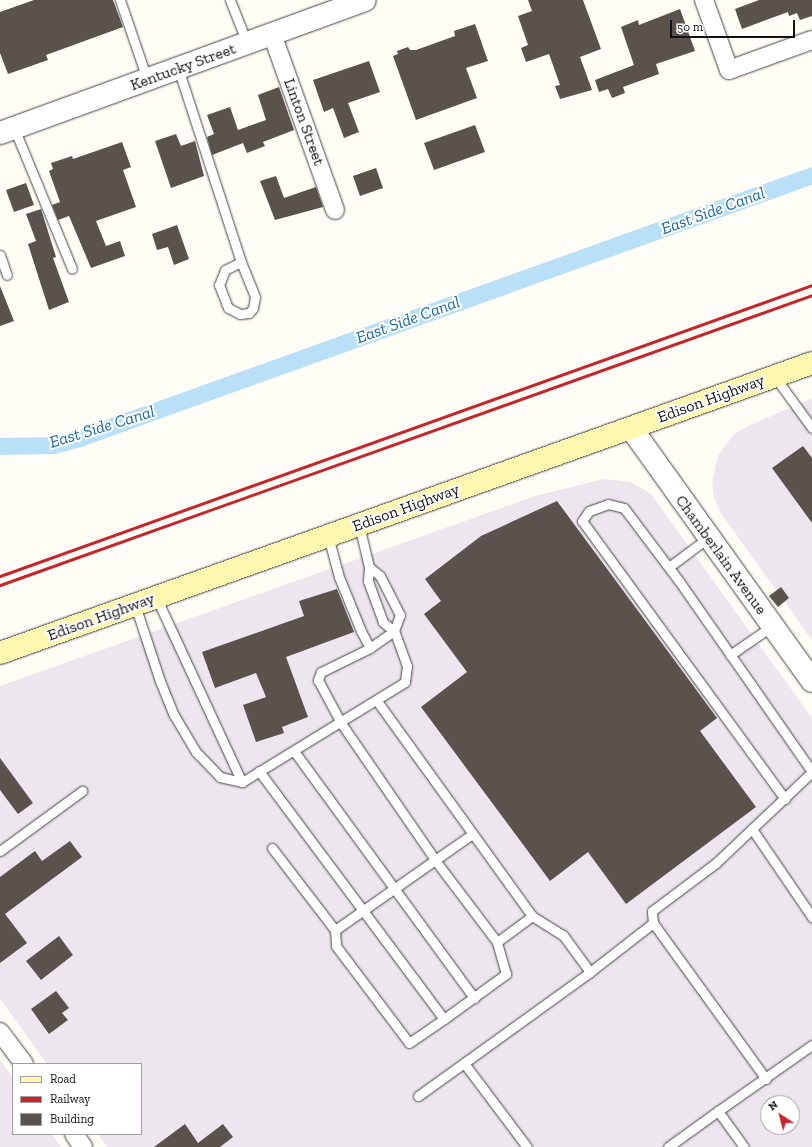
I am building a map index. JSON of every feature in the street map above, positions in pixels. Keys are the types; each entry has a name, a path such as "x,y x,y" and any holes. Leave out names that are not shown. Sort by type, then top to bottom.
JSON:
{"main road":[{"name":"Edison Highway","path":"0,653 812,363"}],"street":[{"name":"Kentucky Street","path":"7,130 365,0"},
{"path":"704,0 729,70 812,40"},
{"name":"Linton Street","path":"272,34 335,210"},
{"name":"Chamberlain Avenue","path":"630,428 812,681"},
{"path":"0,1032 23,1063"},
{"path":"75,1135 83,1147"}],"lane":[{"path":"120,0 147,79"},
{"path":"230,0 247,43"},
{"path":"178,68 241,262 255,297 253,308 248,313 240,314 228,308 219,285 225,270 241,262"},
{"path":"7,130 72,269"},
{"path":"0,255 7,276"},
{"path":"775,376 812,428"},
{"path":"766,1079 653,923 652,911 716,863 785,799 812,772 669,567 624,508 608,504 589,511 582,521 785,799"},
{"path":"135,604 160,681 174,715 196,752 220,776 242,782 378,701 405,682 407,666 394,631 383,622 368,581 369,567 358,525"},
{"path":"328,536 340,577 361,631 370,648"},
{"path":"669,567 709,537"},
{"path":"272,848 335,930 336,946 409,1043 506,974 497,942 435,860 341,723 318,680 321,672 370,648 394,631 400,615 380,576 369,567"},
{"path":"156,597 242,782"},
{"path":"730,655 772,626"},
{"path":"378,701 532,916 563,935 590,972"},
{"path":"294,751 474,998"},
{"path":"259,771 444,1019"},
{"path":"0,851 82,791"},
{"path":"752,829 812,917"},
{"path":"335,930 472,834"},
{"path":"497,942 532,916"},
{"path":"418,1096 590,972 653,923"},
{"path":"668,1147 812,1045"},
{"path":"464,1063 527,1147"},
{"path":"718,1111 744,1147"}],"shaded area":[{"path":"812,398 812,640 720,512 714,497 712,482 718,455 734,434 748,426"},
{"path":"604,479 631,482 651,494 812,718 812,1147 107,1147 99,1135 142,1135 142,1063 46,1063 0,999 0,686 535,496"},
{"path":"0,1060 12,1077 12,1135 53,1135 61,1147 0,1147"}],"building":[{"path":"34,0 113,0 123,27 46,55 48,60 8,74 0,53 0,12"},
{"path":"528,0 583,0 601,49 580,57 592,90 560,99 555,86 560,85 549,54 526,62 521,48 528,45 518,16 532,11"},
{"path":"759,0 812,0 812,16 800,20 797,13 789,16 788,12 742,29 735,9"},
{"path":"680,9 695,51 656,64 659,74 623,87 625,93 612,98 608,89 599,92 595,80 634,65 621,27 638,20 639,25"},
{"path":"475,24 488,61 466,68 477,98 416,120 393,56 398,54 397,51 408,47 410,50 416,50 455,36 454,31"},
{"path":"369,61 380,92 348,103 359,132 344,138 333,108 324,112 313,80"},
{"path":"279,87 294,130 263,142 265,146 247,153 243,143 212,155 207,137 214,134 207,115 230,107 238,130 266,120 258,95"},
{"path":"475,125 485,152 434,170 424,143"},
{"path":"176,134 181,146 195,141 204,176 171,188 155,141"},
{"path":"122,142 131,167 123,170 136,207 96,221 106,246 120,241 125,256 91,268 69,216 58,220 52,205 60,202 49,171 53,169 51,163 72,156 73,159"},
{"path":"376,168 383,188 360,196 353,176"},
{"path":"276,176 284,198 316,187 323,207 275,220 260,181"},
{"path":"26,183 34,205 14,212 6,190"},
{"path":"41,209 56,257 53,258 69,302 49,310 28,244 36,241 26,214"},
{"path":"177,225 189,259 174,265 168,247 157,250 152,234"},
{"path":"0,286 14,321 0,326"},
{"path":"803,446 812,458 812,523 772,468"},
{"path":"557,501 717,718 700,731 756,807 626,904 588,852 550,881 421,707 467,672 424,614 441,601 425,579 481,536"},
{"path":"781,587 789,598 778,607 769,596"},
{"path":"337,589 354,632 286,657 308,717 282,727 284,733 256,742 243,705 266,697 256,673 215,688 202,652 304,616 299,601"},
{"path":"0,758 33,803 18,814 0,790"},
{"path":"70,841 82,857 5,914 27,943 0,963 0,877 35,851 42,861"},
{"path":"59,936 73,955 41,980 26,961"},
{"path":"56,991 69,1008 62,1013 68,1020 49,1034 31,1009"},
{"path":"185,1124 198,1143 223,1124 233,1137 220,1147 154,1147"}],"waterway":[{"name":"East Side Canal","path":"0,446 53,445 82,437 812,175"}],"railway":[{"path":"0,576 812,285"},
{"path":"0,585 812,295"}]}
